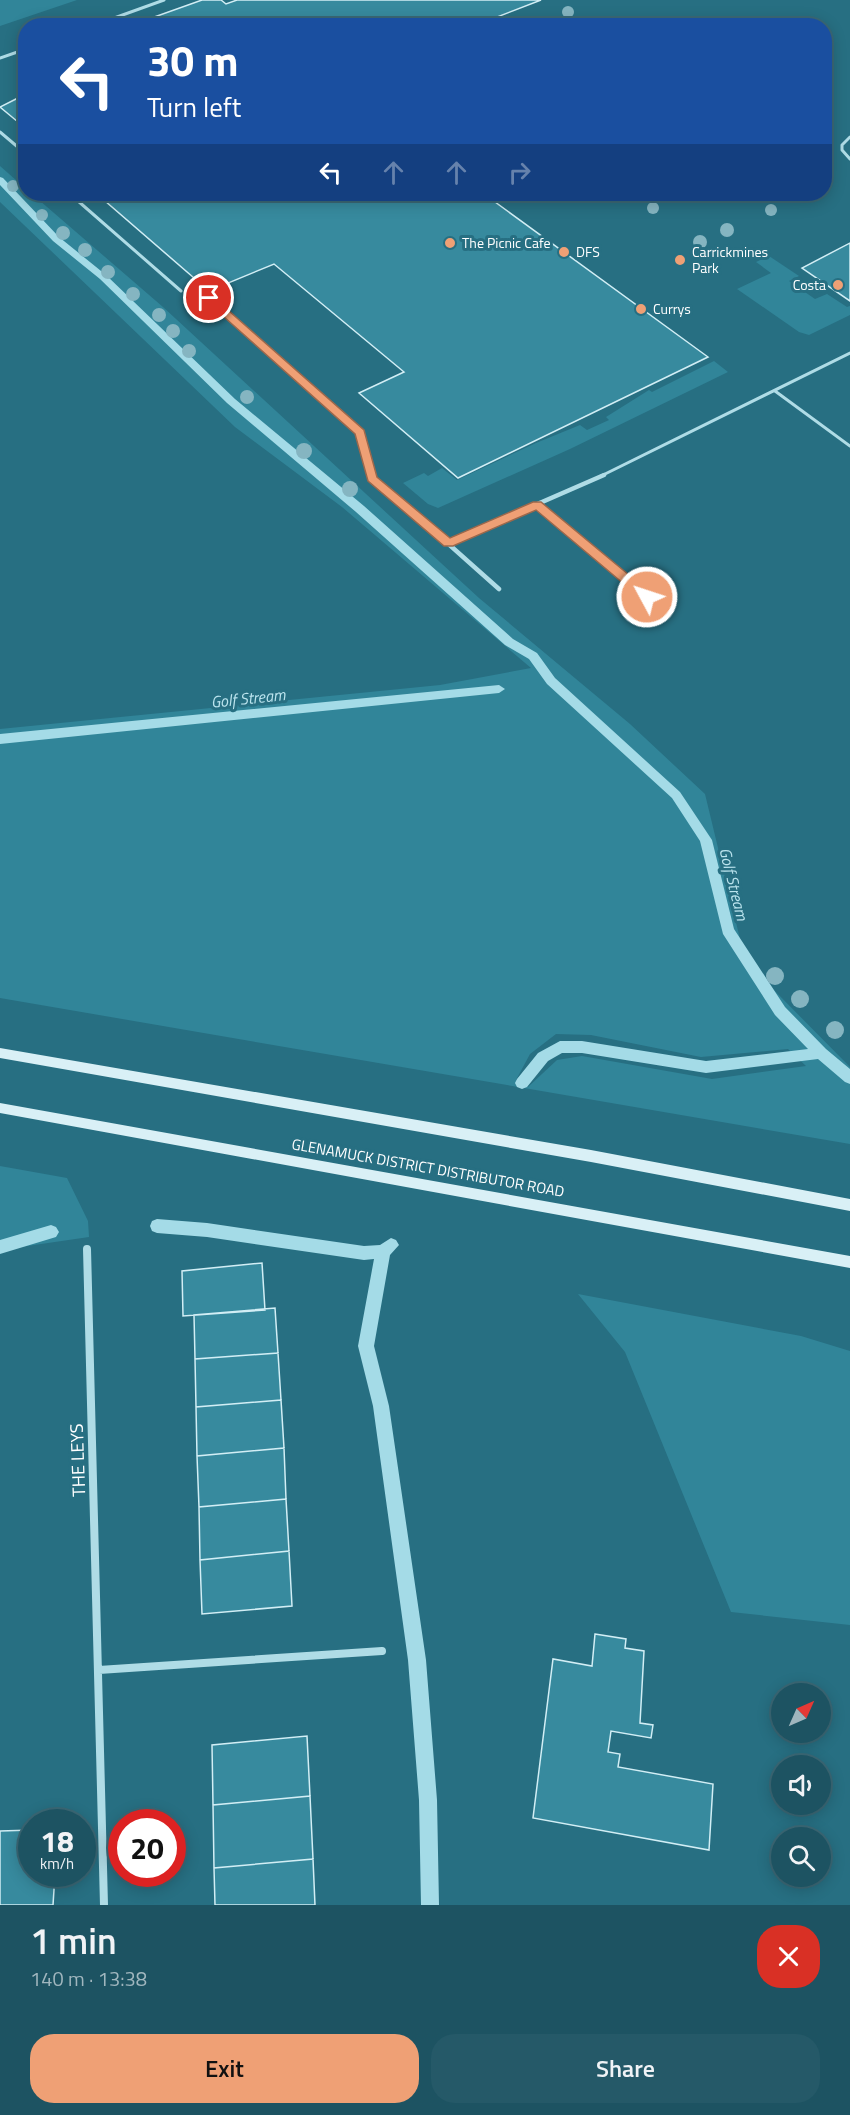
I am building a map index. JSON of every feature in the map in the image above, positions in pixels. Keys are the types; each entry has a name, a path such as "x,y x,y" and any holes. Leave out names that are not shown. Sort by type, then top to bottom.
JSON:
{"main road":[{"path":"0,1053 579,1154 850,1205"},
{"name":"GLENAMUCK DISTRICT DISTRIBUTOR ROAD","path":"0,1108 850,1262"}],"street":[{"name":"THE LEYS","path":"87,1249 104,1905"},
{"path":"99,1670 382,1651"}],"lane":[{"path":"114,18 164,0"},
{"path":"0,58 18,52"},
{"path":"0,132 18,147"},
{"path":"850,137 842,145 842,150 850,159"},
{"path":"78,201 181,291"},
{"path":"209,298 360,433 372,478 499,589"},
{"path":"448,543 537,505 850,353"},
{"path":"775,390 850,447"},
{"path":"537,505 647,597"}],"shaded area":[{"path":"0,0 77,0 18,18 0,26"},
{"path":"0,166 18,182 18,201 40,201 163,307 479,598 630,724 705,794 740,939 766,982 850,1067 850,1144 0,998 0,729 440,685 531,668 342,507 235,427 0,202","holes":["556,1034 591,1035 701,1057 788,1049 806,1066 712,1079 582,1056 557,1060 528,1087 516,1080 530,1054"]},
{"path":"769,256 799,276 789,281 815,299 827,294 847,307 850,306 850,315 809,335 799,332 737,289 771,273 756,262"},
{"path":"714,361 728,372 570,449 438,508 428,504 403,483 424,473 428,476 442,468 457,480 580,425 587,430 609,420 606,417 649,390 652,392"},
{"path":"0,1166 67,1178 88,1221 89,1237 0,1250"},
{"path":"578,1294 801,1336 850,1351 850,1625 731,1612 625,1352"}],"building":[{"path":"202,0 221,0 226,4 237,0 541,0 495,18 151,18"},
{"path":"16,99 18,101 18,122 0,107"},
{"path":"105,201 494,201 708,357 458,478 359,393 404,372 274,264 209,291"},
{"name":"Costa","path":"850,243 850,301 802,268"},
{"path":"262,1263 265,1310 183,1316 182,1271"},
{"path":"275,1308 278,1353 195,1359 194,1315"},
{"path":"278,1353 281,1400 196,1407 195,1359"},
{"path":"281,1400 284,1448 197,1456 196,1407"},
{"path":"284,1448 286,1499 199,1507 197,1456"},
{"path":"286,1499 289,1551 200,1560 199,1507"},
{"path":"289,1551 292,1606 202,1614 200,1560"},
{"path":"595,1634 626,1639 625,1648 644,1651 640,1723 653,1725 651,1738 611,1731 608,1752 620,1754 618,1767 713,1784 709,1850 533,1818 553,1659 592,1666"},
{"path":"307,1736 310,1796 213,1805 212,1745"},
{"path":"310,1796 313,1859 214,1868 213,1805"},
{"path":"18,1830 18,1887 54,1887 53,1905 0,1905 0,1831"},
{"path":"313,1859 315,1905 215,1905 214,1868"}],"waterway":[{"path":"0,180 18,199"},
{"path":"20,201 56,239 103,277 231,401 360,509 509,642 533,656 551,681 676,795 706,840 728,930 780,1011 821,1053"},
{"name":"Golf Stream","path":"0,739 499,689"},
{"path":"522,1083 543,1057 560,1047 582,1047 706,1067 821,1053"},
{"name":"Golf Stream","path":"821,1053 850,1078"},
{"path":"157,1226 207,1230 364,1253 383,1252"},
{"path":"0,1247 51,1232"},
{"path":"383,1252 391,1245"},
{"path":"383,1252 366,1346 381,1406 417,1660 428,1800 430,1905"}],"place":[{"name":"The Picnic Cafe","path":"450,243"},
{"name":"DFS","path":"564,252"},
{"name":"Carrickmines Park","path":"680,260"},
{"name":"Costa","path":"838,285"},
{"name":"Currys","path":"641,309"}],"route":[{"path":"209,298 360,433 372,478 448,543 537,505 647,597"}]}
